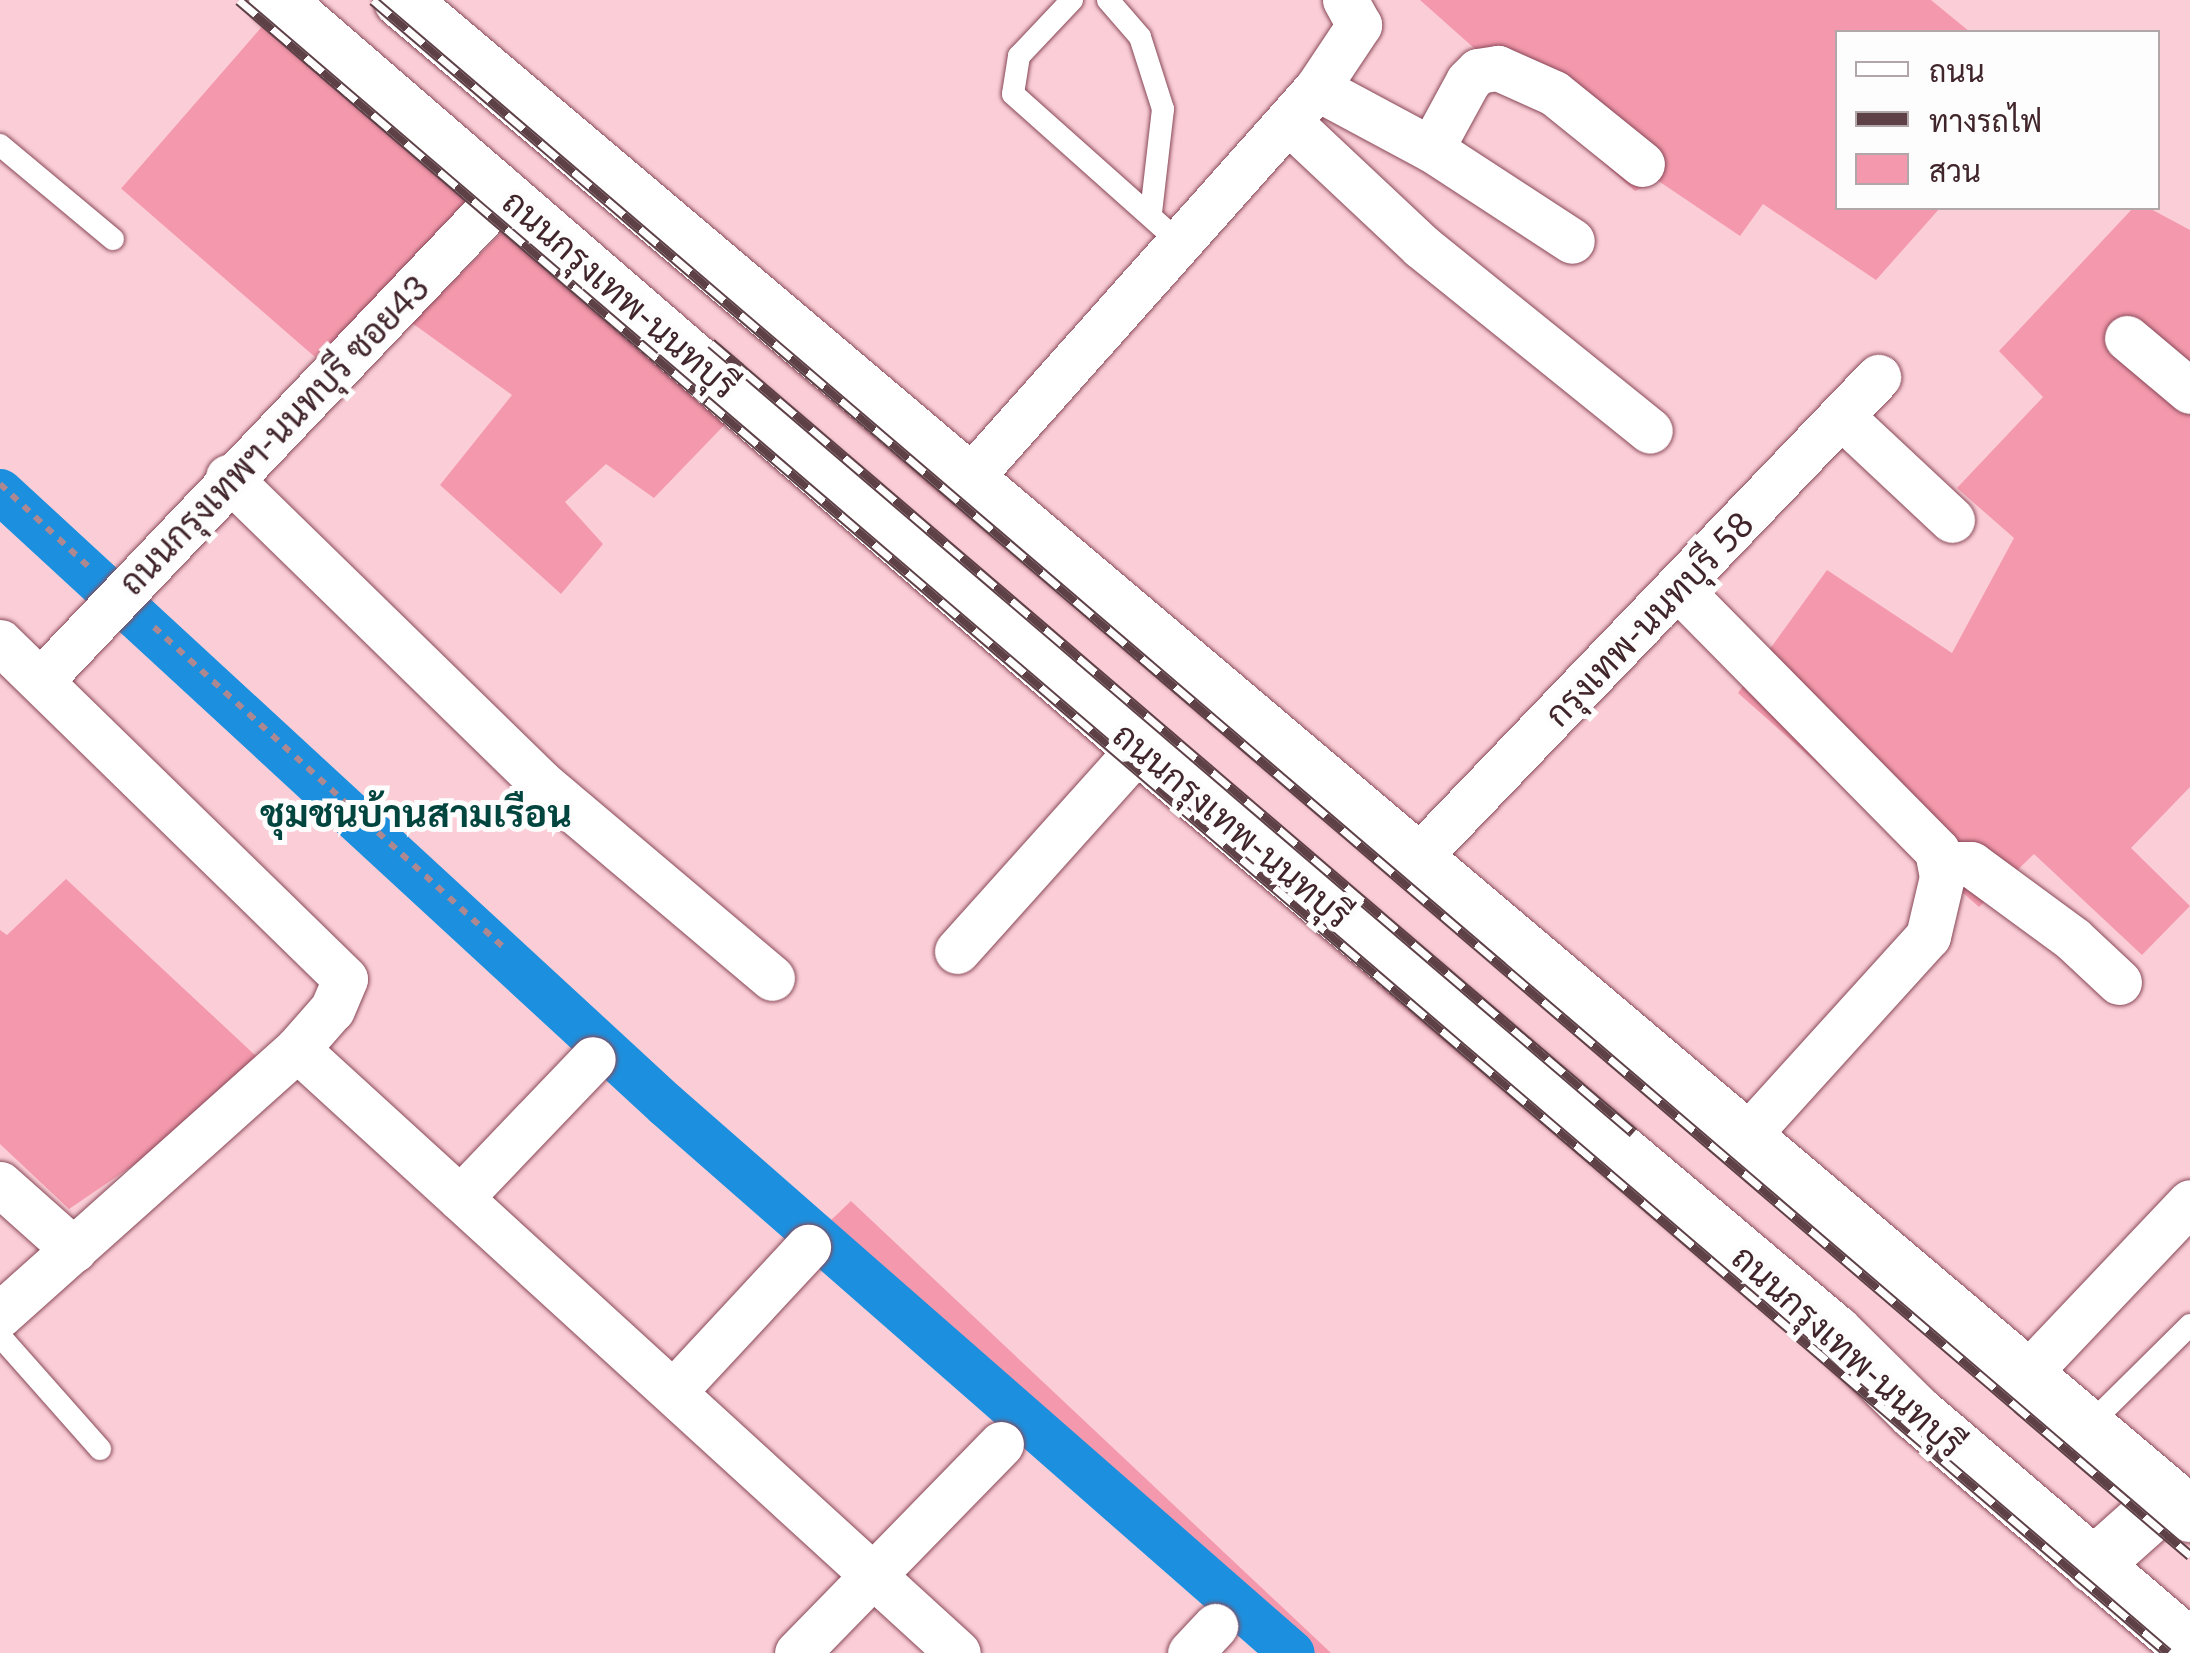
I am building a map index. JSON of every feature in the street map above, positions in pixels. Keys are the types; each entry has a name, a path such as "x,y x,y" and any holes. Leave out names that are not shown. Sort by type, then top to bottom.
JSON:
{"main road":[{"name":"ถนนกรุงเทพ-นนทบุรี","path":"276,0 505,192 1140,746 1834,1332 1916,1412 2190,1647"},
{"path":"401,0 2180,1505 2093,1565"},
{"path":"939,568 982,493"}],"street":[{"path":"982,493 1165,228 1302,105 1359,25 1344,0"},
{"path":"1431,149 1468,81 1478,71 1498,68 1554,92 1642,164"},
{"path":"1302,105 1431,149 1572,241"},
{"path":"1302,105 1421,246 1650,431"},
{"name":"ถนนกรุงเทพฯ-นนทบุรี ซอย43","path":"43,678 228,478 505,192"},
{"path":"2127,338 2190,391"},
{"name":"กรุงเทพ-นนทบุรี 58","path":"1416,859 1878,377"},
{"path":"1841,416 1952,520"},
{"path":"228,478 539,782 772,978"},
{"path":"1677,587 1937,851 1940,864 1928,936 1745,1138"},
{"path":"0,642 43,678 344,976 332,1009 298,1049 0,1315"},
{"path":"957,951 1140,746"},
{"path":"1940,864 1971,864 2072,938 2119,982"},
{"path":"298,1049 958,1653"},
{"path":"460,1198 592,1059"},
{"path":"0,1184 74,1250"},
{"path":"2026,1375 2190,1202"},
{"path":"674,1391 808,1247"},
{"path":"797,1653 1000,1444"}],"lane":[{"path":"1072,0 1019,56 1013,94 1165,228"},
{"path":"1108,0 1140,37 1163,109 1165,228"},
{"path":"0,145 113,239"},
{"path":"2087,1428 2190,1326"},
{"path":"0,1336 100,1449"}],"path":[{"path":"0,484 506,950"}],"green space":[{"path":"1420,0 1931,0 1968,30 1835,30 1835,210 1938,210 1876,280 1763,204 1740,236 1657,180 1635,191"},
{"path":"272,15 483,198 332,372 121,189"},
{"path":"2131,210 2153,210 2190,230 2190,787 2131,848 2190,906 2142,955 2034,854 1979,907 1738,693 1827,570 1952,653 2014,538 1957,488 2043,397 1999,351"},
{"path":"516,218 733,416 654,498 606,464 565,502 603,544 561,594 440,485 512,395 412,323"},
{"path":"66,879 256,1056 172,1139 69,1209 0,1144 0,930 7,935"},
{"path":"851,1201 1331,1653 1259,1653 826,1271 829,1222"}],"waterway":[{"path":"0,491 665,1104 1292,1653"}],"railway":[{"path":"239,0 2168,1653"},
{"path":"373,0 2190,1555"},
{"path":"711,343 1633,1132"}],"district":[{"name":"ชุมชนบ้านสามเรือน","path":"416,813"}]}
